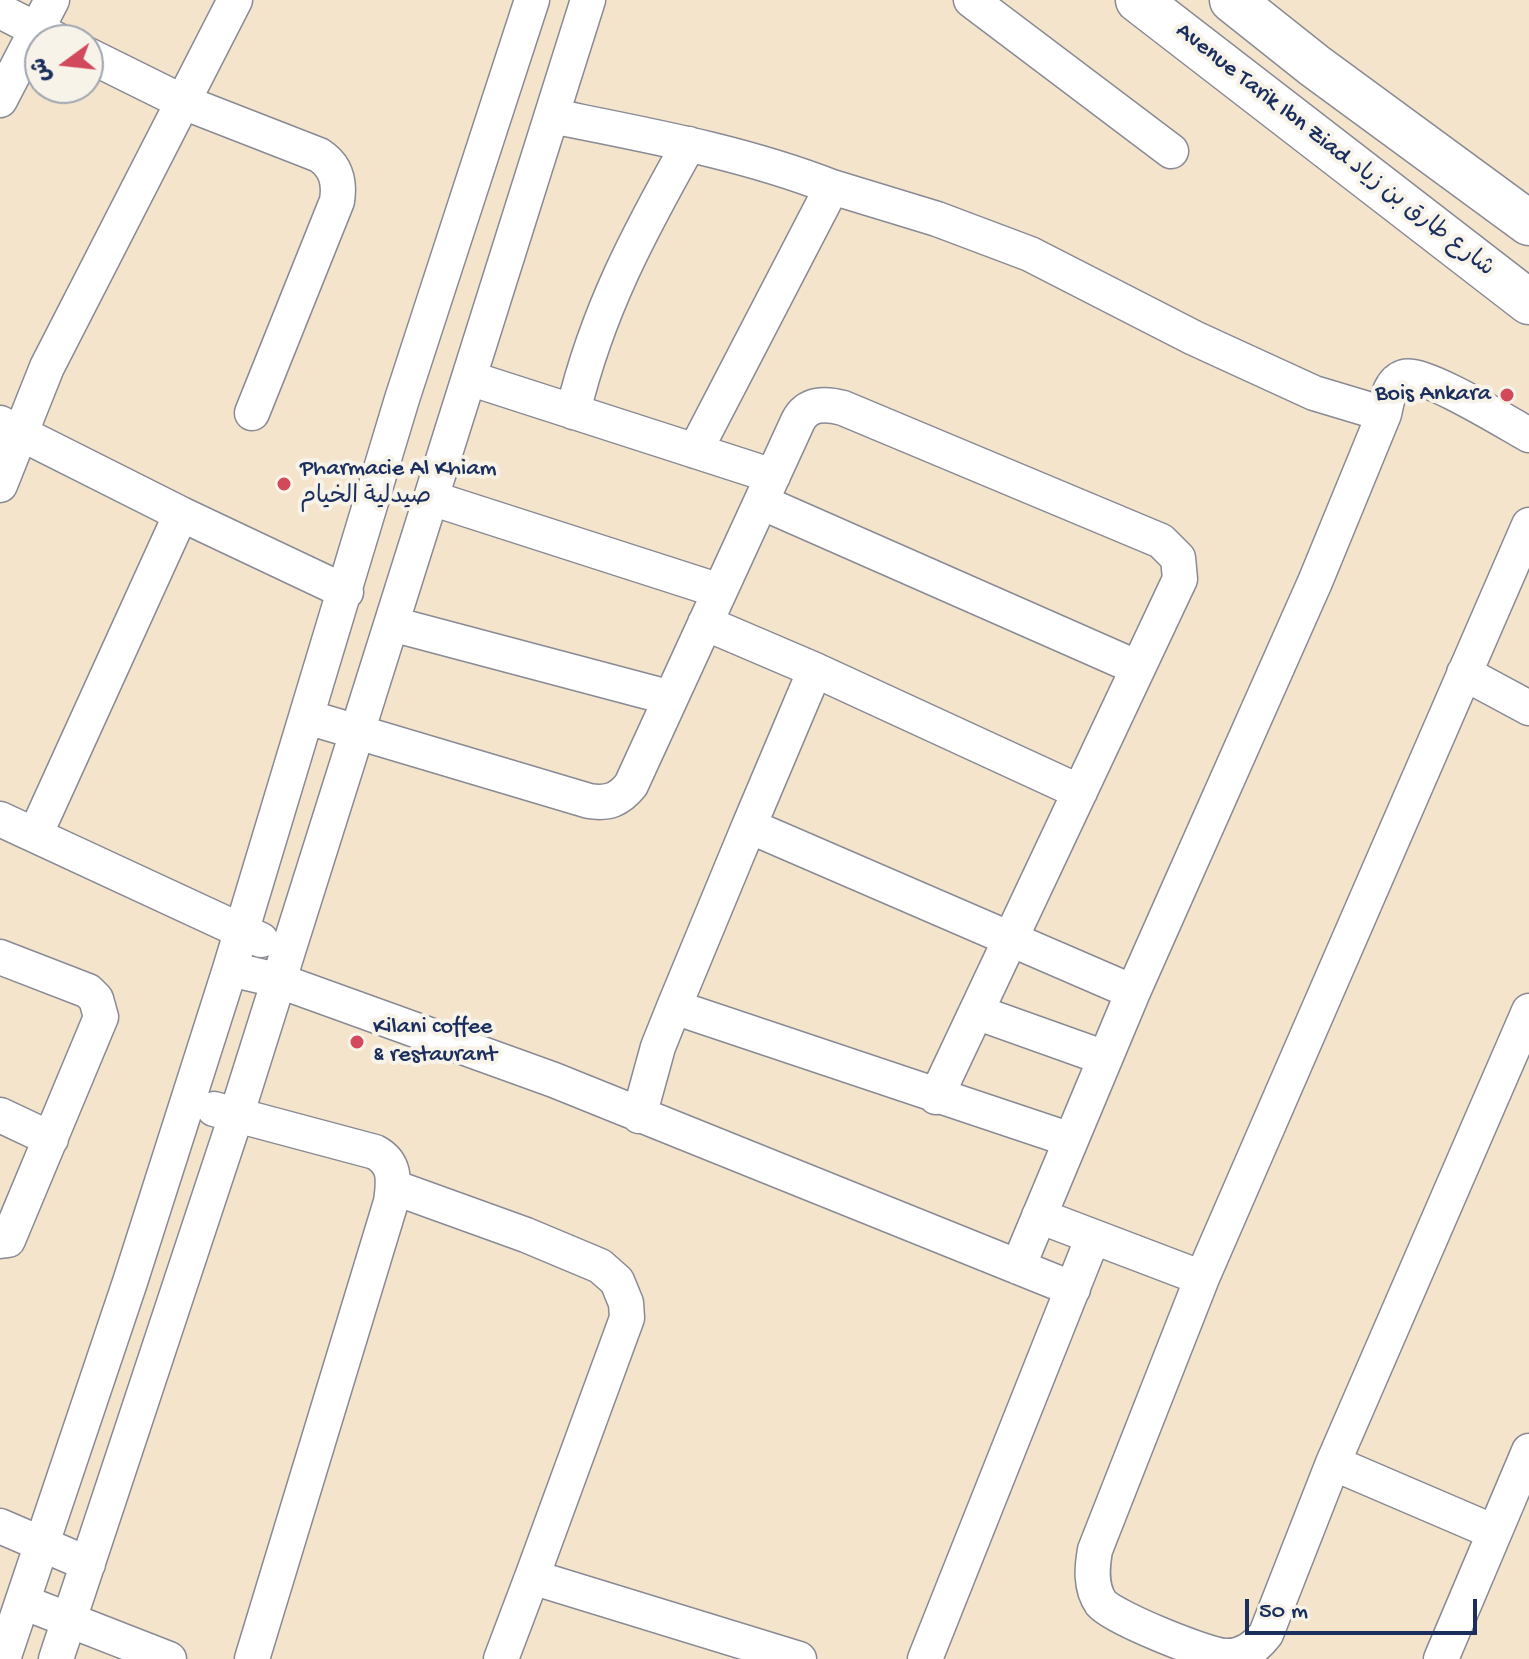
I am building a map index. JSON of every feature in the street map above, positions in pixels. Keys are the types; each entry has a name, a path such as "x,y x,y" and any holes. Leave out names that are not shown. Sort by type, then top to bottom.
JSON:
{"main road":[{"name":"Avenue Tarik Ibn Ziad شارع طارق بن زياد","path":"1138,0 1529,302"},
{"path":"1232,0 1315,66 1529,223"}],"street":[{"path":"49,24 52,0"},
{"path":"0,485 10,428 47,367 235,0"},
{"path":"3,1659 230,969 402,399 532,0"},
{"path":"56,1659 236,1116 588,0"},
{"path":"971,0 1171,151"},
{"path":"0,11 25,24"},
{"path":"104,63 183,102 319,155 333,167 337,177 337,201 252,413"},
{"path":"0,100 24,67"},
{"path":"552,116 689,144 795,173 937,219 1030,254 1194,338 1314,393 1384,414"},
{"path":"573,412 607,300 635,239 689,144"},
{"path":"695,451 832,187"},
{"path":"1018,1267 1133,992 1315,582 1395,382 1413,376 1424,378 1529,435"},
{"path":"469,378 695,451 767,489 1138,668"},
{"path":"307,717 589,801 612,802 631,785 802,412 820,405 832,405 1161,541 1178,558 1180,579 936,1097"},
{"path":"10,428 346,592"},
{"path":"431,498 720,591"},
{"path":"181,514 11,830 241,933 282,964 482,1052 1073,1289"},
{"path":"1529,525 1202,1278 1095,1550 1091,1570 1094,1587 1101,1603 1115,1615 1207,1652 1226,1656 1256,1647 1266,1634 1333,1463 1529,1011"},
{"path":"705,623 1080,792"},
{"path":"392,624 671,698"},
{"path":"639,1116 658,1047 815,670"},
{"path":"1464,673 1529,708"},
{"path":"749,826 1133,992"},
{"path":"0,957 79,985 96,999 100,1008 98,1029 3,1248"},
{"path":"230,969 282,964"},
{"path":"674,1007 1071,1140"},
{"path":"976,1012 1105,1058"},
{"path":"188,1100 236,1116 375,1152 384,1156 391,1165 391,1202 252,1659"},
{"path":"0,1115 51,1139"},
{"path":"393,1187 526,1235 600,1266 617,1281 626,1303 627,1318 501,1659"},
{"path":"1039,1216 1202,1278"},
{"path":"925,1659 1093,1237"},
{"path":"1441,1659 1528,1454"},
{"path":"1333,1463 1494,1532"},
{"path":"0,1526 88,1564"},
{"path":"532,1577 799,1659"},
{"path":"23,1602 169,1659"}],"place":[{"name":"Bois Ankara","path":"1507,395"},
{"name":"Pharmacie Al Khiam صيدلية الخيام","path":"284,484"},
{"name":"Kilani coffee & restaurant","path":"357,1042"}]}
